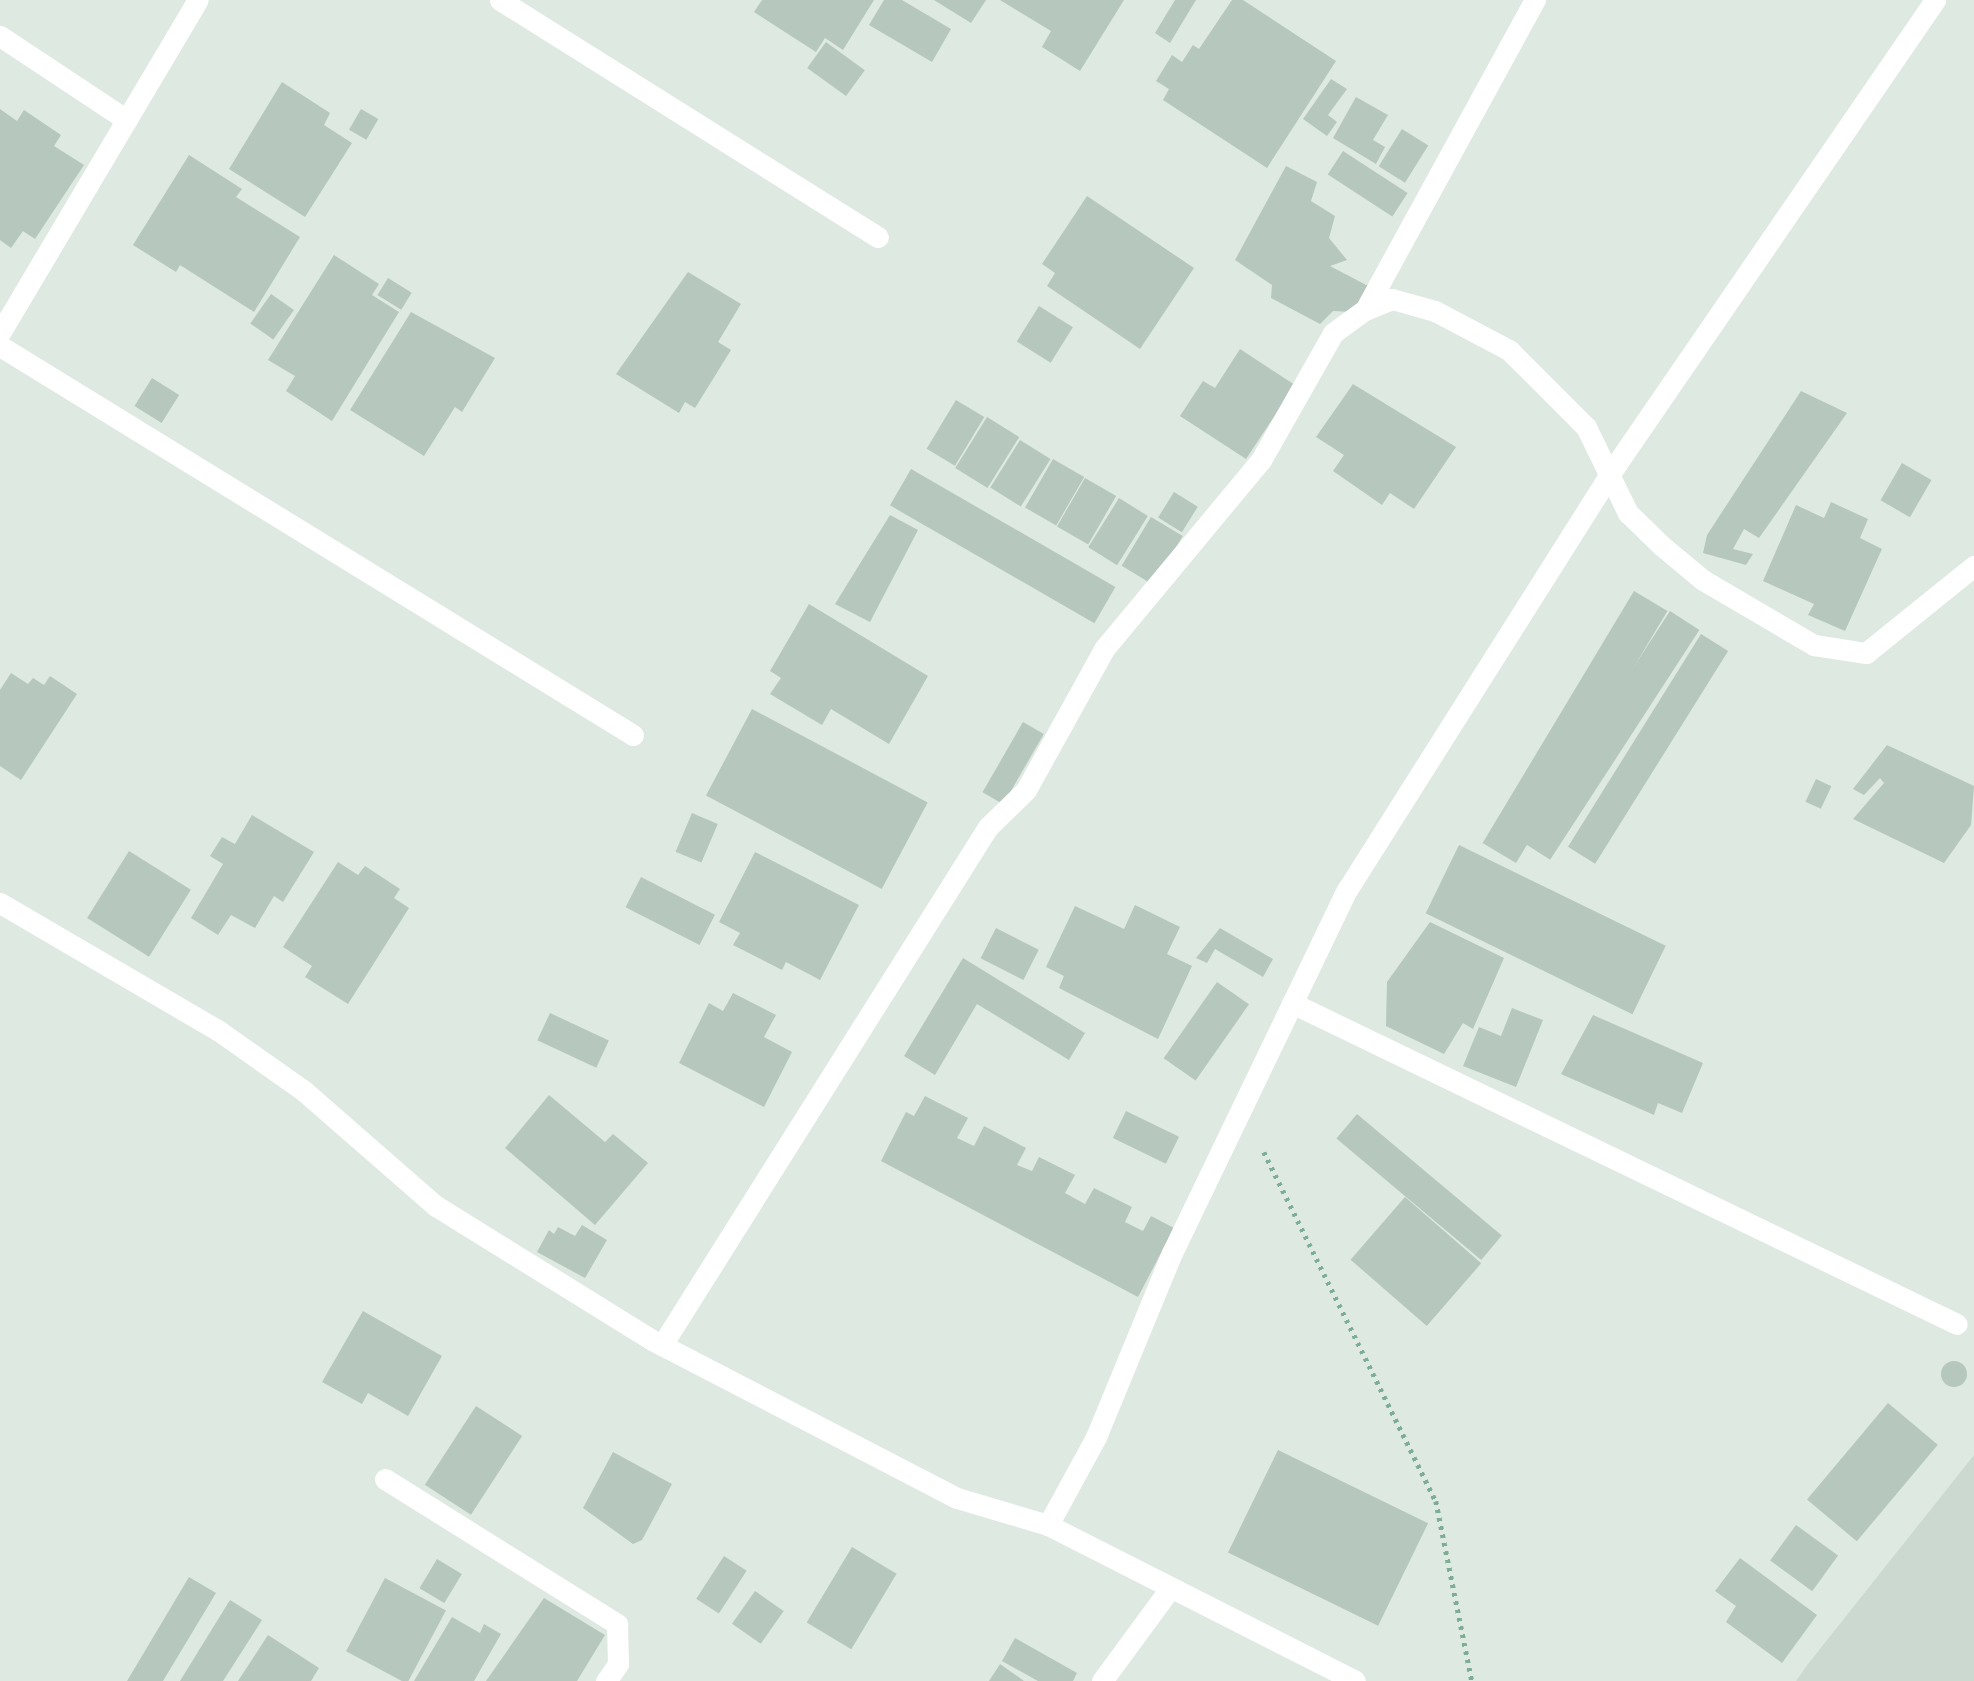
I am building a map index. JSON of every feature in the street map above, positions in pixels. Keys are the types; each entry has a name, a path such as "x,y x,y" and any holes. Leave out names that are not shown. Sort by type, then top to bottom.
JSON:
{"street":[{"path":"0,333 198,0"},
{"path":"500,0 878,237"},
{"path":"1364,310 1535,0"},
{"path":"1048,1525 1096,1437 1242,1108 1347,890 1607,478 1935,0"},
{"path":"0,36 127,120"},
{"path":"662,1345 988,827 1026,790 1104,649 1261,460 1333,333 1364,310 1392,299 1435,312 1509,350 1586,427 1607,478 1629,513 1703,580 1814,645 1840,653 1866,653 1974,566"},
{"path":"0,346 633,735"},
{"path":"0,903 219,1031 304,1091 436,1206 662,1345 957,1498 1048,1525 1168,1591 1355,1681"},
{"path":"1292,1003 1957,1324"},
{"path":"385,1479 617,1623 618,1664 606,1681"},
{"path":"1102,1681 1168,1591"}],"path":[{"path":"1242,1108 1436,1501 1472,1681"}],"shaded area":[{"path":"1974,1455 1974,1681 1796,1681 1808,1664"}],"building":[{"path":"762,0 874,0 843,50 825,38 816,52 754,12"},
{"path":"884,0 902,0 951,29 932,62 869,25"},
{"path":"934,0 986,0 971,23"},
{"path":"1000,0 1124,0 1080,71 1042,47 1051,31"},
{"path":"1175,0 1196,0 1170,43 1155,33"},
{"path":"1232,0 1243,0 1336,61 1267,168 1163,100 1169,89 1156,81 1172,55 1182,62 1193,45 1199,49"},
{"path":"826,42 865,70 846,96 807,68"},
{"path":"1331,79 1347,89 1328,115 1337,122 1327,136 1303,119"},
{"path":"282,82 330,113 324,125 352,143 305,217 229,169"},
{"path":"1356,97 1388,115 1373,140 1385,147 1376,164 1333,138"},
{"path":"0,109 17,121 24,110 61,135 54,146 84,165 35,239 23,231 11,248 0,240"},
{"path":"361,109 378,119 366,140 349,130"},
{"path":"1402,129 1428,145 1405,183 1379,166"},
{"path":"1343,151 1408,193 1392,216 1328,174"},
{"path":"189,155 242,189 236,197 300,237 254,312 180,265 176,272 133,245"},
{"path":"1286,166 1317,182 1311,201 1335,216 1329,238 1347,260 1330,266 1370,287 1352,312 1333,311 1320,324 1271,298 1272,285 1235,260"},
{"path":"1087,196 1194,268 1140,349 1047,286 1055,273 1042,264"},
{"path":"334,255 379,284 372,295 399,312 332,421 286,391 295,376 268,360"},
{"path":"688,272 741,304 718,342 731,350 695,408 685,402 679,413 616,374"},
{"path":"388,278 412,293 401,310 377,295"},
{"path":"271,294 294,310 273,340 250,323"},
{"path":"1039,306 1073,327 1051,363 1017,342"},
{"path":"411,312 495,358 462,412 455,407 424,456 350,410"},
{"path":"1240,349 1295,385 1246,459 1180,416 1203,381 1215,388"},
{"path":"152,378 179,395 162,423 135,406"},
{"path":"1353,384 1456,447 1414,509 1390,493 1382,505 1333,471 1344,455 1316,437"},
{"path":"1801,391 1847,413 1759,538 1744,529 1733,549 1753,554 1746,565 1703,553 1707,535"},
{"path":"956,400 984,417 955,466 927,449"},
{"path":"987,417 1019,437 987,488 955,468"},
{"path":"1020,440 1051,459 1021,507 990,487"},
{"path":"1053,459 1084,477 1056,525 1025,507"},
{"path":"1902,463 1931,480 1910,517 1880,500"},
{"path":"911,469 1115,587 1094,623 890,505"},
{"path":"1085,478 1116,496 1088,544 1057,526"},
{"path":"1174,492 1198,507 1182,532 1158,517"},
{"path":"1119,498 1148,516 1117,565 1088,547"},
{"path":"1831,502 1868,519 1860,538 1882,549 1845,631 1808,615 1814,604 1763,581 1796,505 1824,518"},
{"path":"890,515 918,530 870,622 835,604"},
{"path":"1151,517 1183,536 1153,585 1122,566"},
{"path":"1634,591 1667,611 1516,863 1483,843"},
{"path":"809,604 928,676 889,744 831,709 822,725 770,694 781,678 770,671"},
{"path":"1670,611 1699,630 1550,860 1521,841"},
{"path":"1701,634 1728,651 1595,864 1568,847"},
{"path":"11,673 28,684 33,678 44,685 50,676 77,694 21,780 0,766 0,690"},
{"path":"752,709 928,802 882,889 706,796"},
{"path":"1023,722 1044,734 1003,804 982,792"},
{"path":"1887,745 1974,786 1971,825 1944,863 1853,819 1884,783 1880,778 1864,795 1853,789"},
{"path":"1816,779 1831,786 1821,809 1805,802"},
{"path":"692,813 718,824 701,863 676,852"},
{"path":"252,815 314,852 283,902 274,896 255,928 231,915 218,935 191,918 223,864 210,856 222,837 235,844"},
{"path":"1459,845 1666,946 1632,1014 1426,913"},
{"path":"129,851 191,890 149,957 87,918"},
{"path":"755,852 859,905 820,980 786,962 782,970 733,945 740,933 719,922"},
{"path":"338,862 358,875 365,866 400,889 394,898 409,908 348,1004 305,977 312,966 283,947"},
{"path":"641,877 715,915 700,945 626,907"},
{"path":"1135,905 1180,927 1167,954 1192,966 1158,1039 1059,988 1064,976 1046,967 1075,906 1124,929"},
{"path":"1430,922 1504,958 1473,1029 1463,1023 1444,1054 1386,1026 1387,982"},
{"path":"996,928 1039,950 1023,980 981,958"},
{"path":"1220,928 1273,959 1263,977 1215,949 1207,963 1196,958"},
{"path":"963,958 1085,1033 1069,1060 977,1004 935,1075 904,1056"},
{"path":"1217,982 1249,1004 1196,1081 1164,1058"},
{"path":"733,993 776,1015 764,1037 792,1052 764,1107 679,1063 709,1003 723,1011"},
{"path":"1512,1008 1543,1020 1516,1087 1463,1066 1479,1027 1501,1036"},
{"path":"550,1013 609,1040 596,1068 537,1040"},
{"path":"1593,1015 1703,1063 1682,1113 1658,1103 1654,1115 1561,1074"},
{"path":"549,1095 605,1142 613,1134 648,1163 595,1225 505,1148"},
{"path":"925,1096 968,1118 957,1138 974,1146 984,1126 1026,1148 1017,1165 1032,1171 1039,1157 1075,1175 1065,1193 1085,1204 1094,1188 1132,1207 1125,1222 1143,1231 1151,1216 1174,1228 1138,1297 881,1161 906,1112 914,1116"},
{"path":"1126,1111 1179,1137 1166,1164 1113,1138"},
{"path":"1357,1114 1502,1235 1481,1260 1336,1139"},
{"path":"1405,1197 1481,1263 1427,1326 1351,1260"},
{"path":"582,1225 607,1240 585,1278 537,1252 549,1230 554,1234 558,1227 575,1236"},
{"path":"363,1311 442,1356 408,1416 368,1393 362,1404 322,1382"},
{"path":"1954,1361 1963,1365 1967,1374 1963,1383 1954,1387 1945,1383 1941,1374 1945,1365"},
{"path":"1888,1403 1938,1445 1857,1541 1807,1500"},
{"path":"476,1406 522,1436 471,1515 425,1485"},
{"path":"1278,1450 1428,1523 1378,1626 1228,1552"},
{"path":"613,1452 672,1484 642,1540 633,1544 583,1508"},
{"path":"1796,1525 1838,1556 1812,1591 1770,1561"},
{"path":"852,1547 897,1574 851,1649 807,1622"},
{"path":"724,1556 747,1571 719,1613 696,1599"},
{"path":"1740,1558 1817,1615 1782,1663 1726,1622 1736,1606 1715,1591"},
{"path":"437,1559 462,1574 444,1603 419,1588"},
{"path":"189,1577 216,1593 163,1681 127,1681"},
{"path":"385,1578 446,1610 408,1681 402,1681 346,1651"},
{"path":"755,1591 784,1611 761,1644 732,1624"},
{"path":"544,1598 605,1635 577,1681 486,1681"},
{"path":"230,1600 262,1620 223,1681 180,1681"},
{"path":"452,1617 480,1633 484,1624 501,1634 474,1681 414,1681"},
{"path":"268,1635 319,1668 311,1681 238,1681"},
{"path":"1015,1638 1077,1673 1073,1681 1038,1681 1002,1661"},
{"path":"1000,1664 1024,1681 989,1681"}]}
